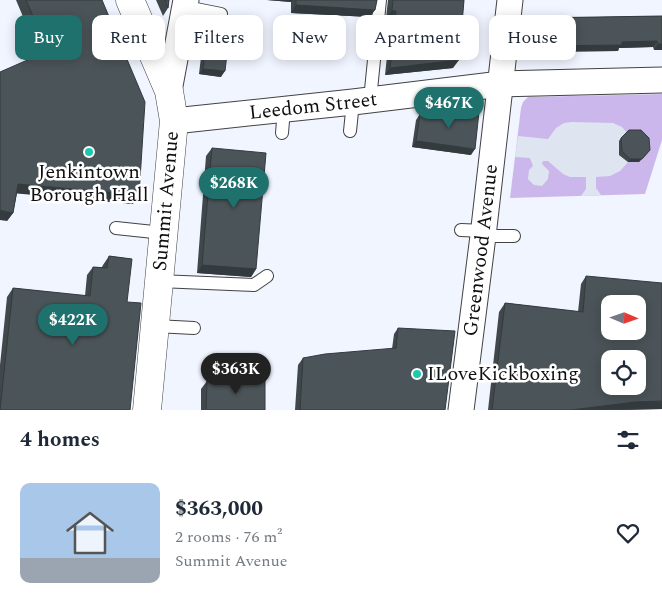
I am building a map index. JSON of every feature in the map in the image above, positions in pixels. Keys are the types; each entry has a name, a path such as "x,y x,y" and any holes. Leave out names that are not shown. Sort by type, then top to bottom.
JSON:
{"street":[{"name":"Summit Avenue","path":"130,0 169,91 174,121 147,410"},
{"name":"Greenwood Avenue","path":"461,410 476,232 501,84 510,0"},
{"path":"169,91 186,3"},
{"name":"Leedom Street","path":"174,121 283,121 361,101 501,84 662,80"}],"lane":[{"path":"350,131 361,101 371,37 380,0"},
{"path":"186,3 221,14"},
{"path":"116,228 163,233"},
{"path":"476,232 514,236"},
{"path":"159,280 254,285 268,276"},
{"path":"155,326 194,328"}],"shaded area":[{"path":"662,94 662,140 645,194 510,198 521,108 523,102 528,97"},
{"path":"564,123 613,123 622,127 627,133 619,141 619,155 628,162 620,171 610,176 596,177 596,188 601,195 581,196 586,189 586,177 570,177 563,174 548,161 543,161 542,164 549,171 548,179 542,186 534,185 528,179 529,170 533,166 530,158 515,157 518,136 548,139 556,128"}],"building":[{"path":"26,0 102,0 108,15 92,15 92,60 127,60 145,102 139,195 18,184 13,213 0,210 0,72 27,60 82,60 82,15 32,15"},
{"path":"165,0 169,0 168,8"},
{"path":"296,0 377,0 375,10 296,5"},
{"path":"393,0 464,0 463,15 396,15 396,11 392,11"},
{"path":"662,16 662,44 658,44 657,41 622,42 622,45 576,46 576,17"},
{"path":"204,60 226,60 225,71 203,69"},
{"path":"391,60 459,60 390,68"},
{"path":"479,112 475,149 416,141 420,114"},
{"path":"629,130 641,130 649,138 650,150 642,159 630,159 622,151 621,138"},
{"path":"212,148 266,153 256,269 202,265"},
{"path":"109,256 132,259 127,302 141,303 130,410 0,410 13,288 90,296 93,267 107,268"},
{"path":"586,276 662,283 662,401 635,402 571,410 492,410 505,303 583,312"},
{"path":"398,328 455,331 445,410 300,410 303,358 325,354 396,348"},
{"path":"265,379 265,410 206,410 207,381"}],"place":[{"name":"Jenkintown Borough Hall","path":"89,152"},
{"name":"ILoveKickboxing","path":"417,374"}]}
